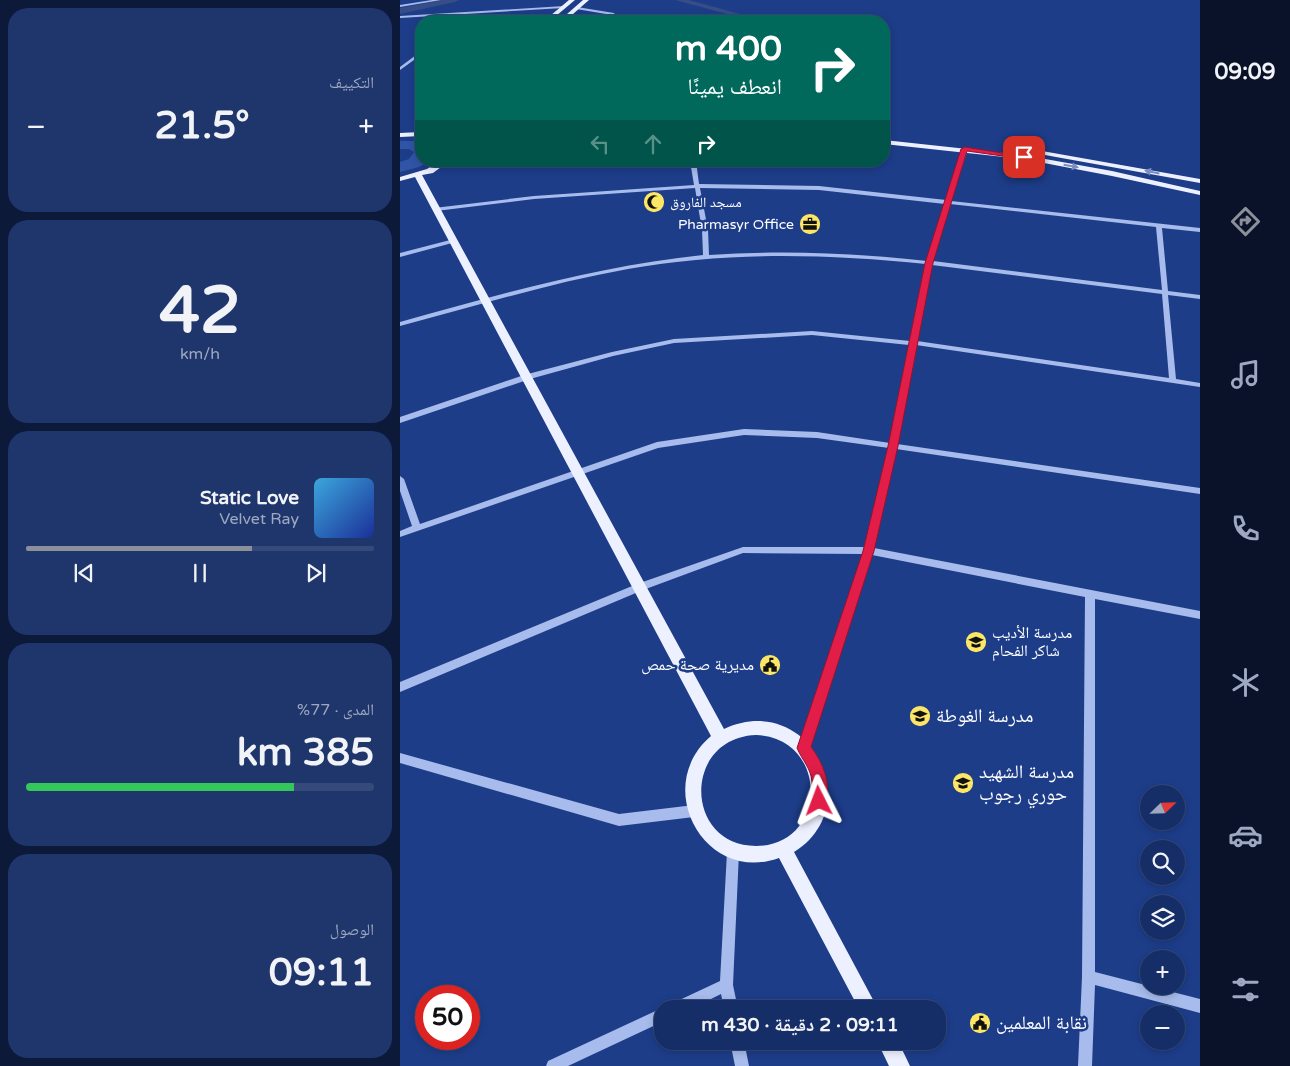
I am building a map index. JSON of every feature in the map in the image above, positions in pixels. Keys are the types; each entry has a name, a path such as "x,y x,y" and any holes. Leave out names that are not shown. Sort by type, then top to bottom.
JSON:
{"main road":[{"path":"554,15 572,0"},
{"path":"569,15 586,0"},
{"path":"400,135 415,134"},
{"path":"890,136 971,143 1069,156 1200,181"},
{"path":"890,143 965,149 1126,176 1200,193"},
{"path":"400,179 418,175 433,167"},
{"path":"418,175 721,739"},
{"path":"756,728 774,730 790,736 804,748 814,763 820,782 819,801 812,820 800,836 783,848 766,854 750,855 733,852 715,842 702,828 694,811 691,790 696,770 706,752 721,739 738,731 756,728"},
{"path":"783,848 865,1000"},
{"path":"892,1050 900,1066"}],"street":[{"path":"400,6 438,0"},
{"path":"432,15 563,7"},
{"path":"577,8 614,15"},
{"path":"476,15 480,12"},
{"path":"400,17 415,16"},
{"path":"400,70 415,60"},
{"path":"804,748 868,551 893,446 929,263 965,149"},
{"path":"694,167 705,230 706,257"},
{"path":"436,209 506,199 569,193 697,186 819,188 949,204 1200,230"},
{"path":"1158,225 1173,381"},
{"path":"400,254 454,241"},
{"path":"400,324 543,285 652,263 706,257 764,254 823,255 929,263 1200,297"},
{"path":"400,420 527,377 612,354 674,341 812,333 914,343 1200,385"},
{"path":"400,534 577,471 658,445 744,432 817,435 1200,491"},
{"path":"400,479 417,528"},
{"path":"400,687 640,586 743,550 868,551 1200,615"},
{"path":"1085,1066 1089,977 1090,594"},
{"path":"400,758 619,820 694,811"},
{"path":"729,1000 726,986 733,852"},
{"path":"1089,977 1200,1006"},
{"path":"696,1000 726,986"},
{"path":"553,1066 654,1019"},
{"path":"739,1050 742,1066"}],"shaded area":[{"path":"400,141 415,141 415,167 419,167 400,172 400,162 409,159 414,152 409,149 400,149"}],"waterway":[{"path":"400,11 455,0"},
{"path":"679,0 738,15"}],"place":[{"name":"مسجد الفاروق","path":"654,202"},
{"name":"Pharmasyr Office","path":"810,224"},
{"name":"مدرسة الأديب شاكر الفحام","path":"976,642"},
{"name":"مديرية صحة حمص","path":"770,665"},
{"name":"مدرسة الغوطة","path":"920,716"},
{"name":"مدرسة الشهيد حوري رجوب","path":"963,783"},
{"name":"نقابة المعلمين","path":"980,1023"}],"route":[{"path":"819,801 820,782 814,763 804,748 868,551 893,446 929,263 965,149 1024,157"}]}
